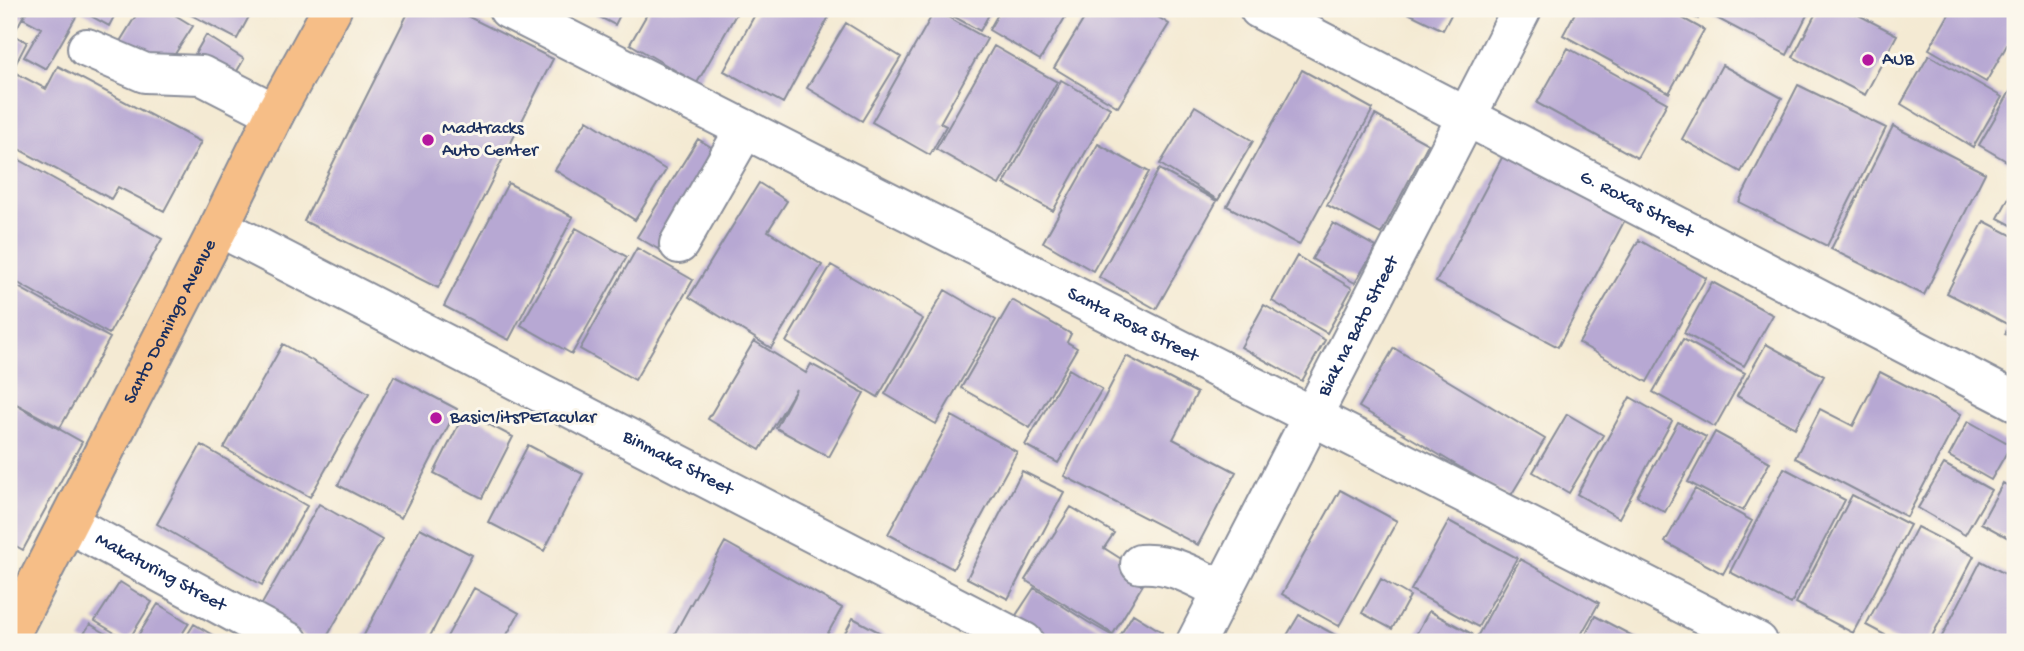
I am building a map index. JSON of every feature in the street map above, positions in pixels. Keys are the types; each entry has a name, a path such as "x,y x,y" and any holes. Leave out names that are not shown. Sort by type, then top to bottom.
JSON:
{"main road":[{"name":"Santo Domingo Avenue","path":"9,637 275,113 332,9"}],"street":[{"name":"Santa Rosa Street","path":"508,9 1758,642"},
{"name":"G. Roxas Street","path":"1259,9 2015,401"},
{"name":"Biak na Bato Street","path":"1196,642 1522,9"},
{"path":"87,48 145,73 201,75 275,113"},
{"path":"679,244 745,129"},
{"name":"Binmaka Street","path":"219,227 1024,642"},
{"name":"Makaturing Street","path":"68,523 289,642"},
{"path":"1140,564 1166,564 1223,591"}],"building":[{"path":"9,9 27,9 13,35 27,42 12,71 46,89 58,66 201,142 164,211 118,187 111,199 9,144"},
{"path":"28,9 118,9 109,26 80,10 46,69 24,57 41,28 23,18"},
{"path":"140,9 165,9 193,26 164,71 119,43"},
{"path":"180,9 253,9 237,39"},
{"name":"Madtracks Auto Center","path":"410,9 453,9 553,59 438,288 304,221"},
{"path":"584,9 623,9 615,25"},
{"path":"650,9 739,9 697,83 630,44"},
{"path":"758,9 833,9 783,103 724,71"},
{"path":"940,9 992,9 980,31"},
{"path":"1001,9 1070,9 1040,60 989,30"},
{"path":"1090,9 1145,9 1169,24 1118,107 1054,68"},
{"path":"1400,9 1454,9 1443,30"},
{"path":"1577,9 1666,9 1704,30 1669,93 1563,35"},
{"path":"1678,9 1703,9 1698,19"},
{"path":"1706,9 1810,9 1787,55 1705,12"},
{"path":"1818,9 1847,9 1897,35 1865,95 1793,57"},
{"path":"1952,9 2015,10 2015,31 1986,82 1929,49"},
{"path":"935,10 987,39 940,123 946,126 930,155 872,122"},
{"path":"846,23 901,57 862,121 807,88"},
{"path":"206,35 244,59 233,78 195,54"},
{"path":"994,46 1057,82 999,185 936,149"},
{"path":"1568,48 1667,103 1637,158 1537,103"},
{"path":"1929,55 2002,97 1973,147 1901,104"},
{"path":"1722,65 1782,98 1741,172 1682,139"},
{"path":"1302,70 1373,109 1299,245 1227,206"},
{"path":"1061,80 1110,108 1053,211 1004,184"},
{"path":"2015,83 2015,166 1979,145"},
{"path":"1798,85 1886,128 1827,246 1739,202"},
{"path":"1195,106 1253,141 1218,200 1160,164"},
{"path":"1375,115 1428,144 1381,234 1327,205"},
{"path":"587,120 666,170 635,220 555,170"},
{"path":"1893,126 1985,173 1924,295 1831,249"},
{"path":"698,139 719,152 658,249 637,237"},
{"path":"1098,144 1149,172 1093,271 1043,242"},
{"path":"1506,150 1628,214 1558,347 1436,282"},
{"path":"9,154 162,239 109,334 9,278"},
{"path":"1159,169 1217,201 1156,309 1099,277"},
{"path":"508,183 573,217 509,340 444,306"},
{"path":"759,183 787,201 768,231 822,265 771,348 689,297"},
{"path":"2015,186 2015,227 1998,218"},
{"path":"1984,221 2015,237 2015,339 2005,334 2009,325 1947,293"},
{"path":"1333,223 1376,247 1355,283 1312,259"},
{"path":"576,228 627,257 572,354 521,325"},
{"path":"1639,240 1706,278 1647,382 1579,343"},
{"path":"637,248 693,280 635,380 580,349"},
{"path":"1297,256 1352,288 1327,333 1272,301"},
{"path":"831,265 923,319 878,397 786,342"},
{"path":"9,282 110,338 60,428 9,400"},
{"path":"1712,282 1773,315 1744,366 1684,333"},
{"path":"945,290 996,320 936,424 885,394"},
{"path":"1012,300 1071,334 1067,342 1077,348 1030,428 961,388"},
{"path":"1264,305 1325,340 1302,381 1241,347"},
{"path":"1683,339 1745,373 1715,427 1653,392"},
{"path":"754,341 806,373 811,364 864,393 829,457 776,428 796,389 760,450 708,419"},
{"path":"283,344 369,393 310,497 224,448"},
{"path":"1766,344 1824,376 1795,428 1737,396"},
{"path":"1394,348 1545,439 1510,497 1359,407"},
{"path":"1126,356 1197,393 1173,439 1236,472 1198,545 1064,476"},
{"path":"1069,369 1102,389 1058,463 1025,445"},
{"path":"1880,372 1961,414 1907,517 1795,458 1820,409 1853,426"},
{"path":"394,376 457,409 401,518 338,485"},
{"path":"1630,397 1672,421 1619,518 1577,494"},
{"path":"9,401 82,442 23,550 9,542"},
{"path":"465,412 513,437 482,498 434,473"},
{"path":"1567,414 1603,435 1569,493 1533,472"},
{"path":"952,416 1017,452 953,569 888,534"},
{"path":"1968,421 2011,445 1991,480 1949,456"},
{"path":"1678,422 1706,437 1665,512 1637,496"},
{"path":"1715,432 1770,462 1743,511 1688,482"},
{"path":"201,445 307,506 262,585 157,524"},
{"path":"528,445 583,474 544,551 488,522"},
{"path":"1944,464 1991,490 1965,535 1918,508"},
{"path":"1784,468 1845,500 1791,604 1730,572"},
{"path":"1022,471 1064,492 1008,599 967,578"},
{"path":"2003,483 2015,490 2015,533 2012,540 1981,523"},
{"path":"1695,489 1752,521 1723,574 1665,542"},
{"path":"1340,490 1397,521 1339,626 1282,594"},
{"path":"1852,495 1910,525 1853,633 1796,603"},
{"path":"319,504 382,540 324,642 314,642 258,611"},
{"path":"1071,507 1114,533 1104,548 1148,576 1113,634 1025,580"},
{"path":"1449,521 1517,558 1478,627 1411,590"},
{"path":"1917,527 1974,556 1929,642 1898,642 1866,625"},
{"path":"420,528 472,555 427,642 367,642 362,639"},
{"path":"725,542 842,608 823,642 670,642"},
{"path":"1520,559 1599,603 1577,642 1474,642"},
{"path":"1981,561 2015,579 2015,637 2012,642 1939,642"},
{"path":"1381,579 1410,596 1392,629 1362,613"},
{"path":"120,582 152,602 128,641 95,621"},
{"path":"474,588 519,613 503,642 444,642"},
{"path":"1034,588 1118,639 1133,614 1162,632 1155,642 1035,642 1009,626"},
{"path":"158,604 189,623 177,642 134,642"},
{"path":"1429,611 1472,634 1468,642 1412,642"},
{"path":"1299,615 1348,642 1283,642"},
{"path":"1595,616 1644,642 1582,642"},
{"path":"853,618 897,642 840,642"},
{"path":"90,624 120,642 80,640"},
{"path":"194,624 224,642 183,642"}],"place":[{"name":"AUB","path":"1868,60"},
{"name":"Madtracks Auto Center","path":"428,140"},
{"name":"Basic1/itsPETacular","path":"436,418"}]}
